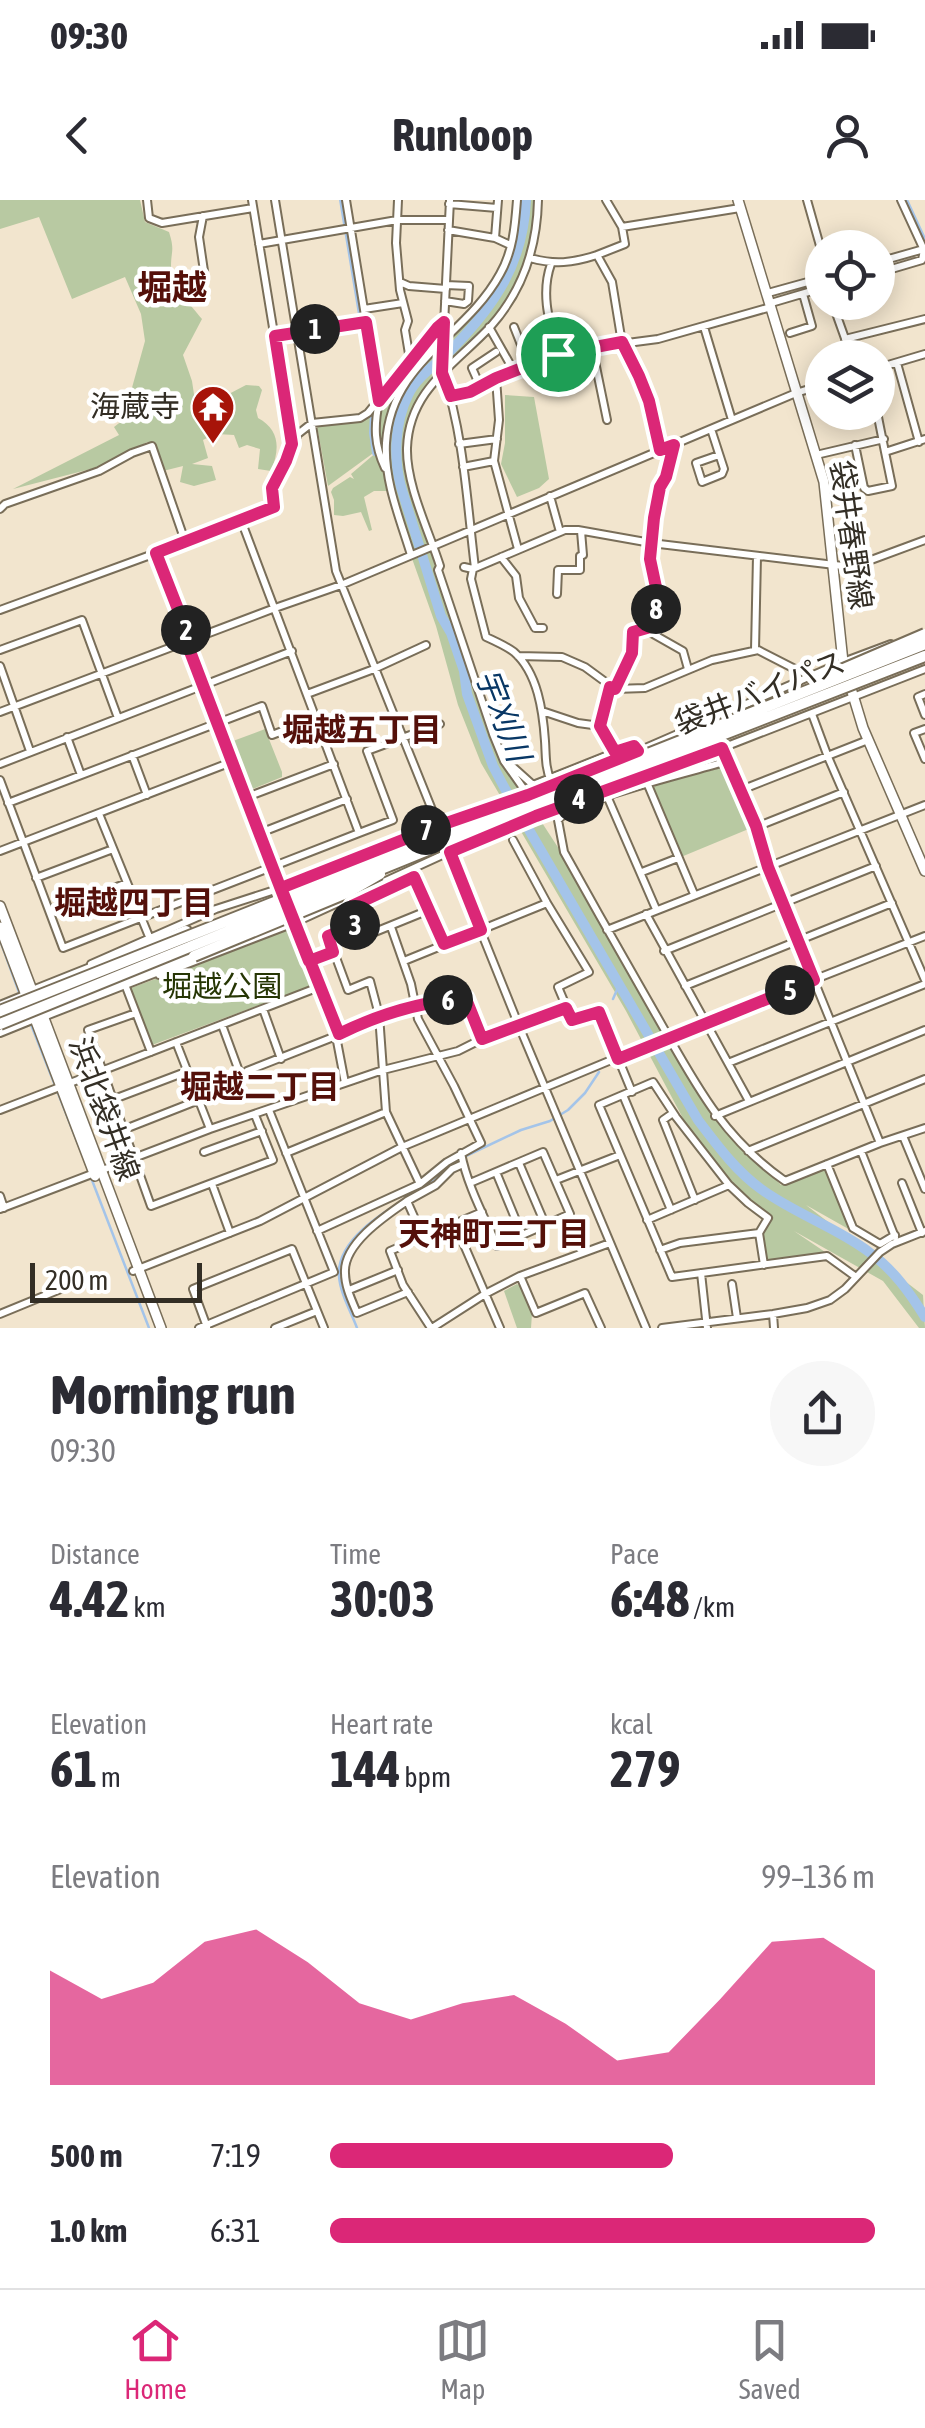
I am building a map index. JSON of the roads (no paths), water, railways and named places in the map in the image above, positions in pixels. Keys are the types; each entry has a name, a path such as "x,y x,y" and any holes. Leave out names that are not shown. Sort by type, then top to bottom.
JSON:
{"highway":[{"path":"770,704 925,632"},
{"name":"袋井バイパス","path":"0,1024 770,704 925,644"},
{"name":"袋井バイパス","path":"0,1008 925,658"},
{"path":"29,993 323,876 456,834"},
{"path":"39,1017 349,892 456,834"}],"main road":[{"name":"袋井春野線","path":"739,204 824,482 842,662 868,740 925,872"},
{"name":"浜北袋井線","path":"0,906 29,993"},
{"name":"浜北袋井線","path":"0,926 39,1017 158,1328"}],"street":[{"path":"147,200 149,218 162,223 253,204 292,444"},
{"path":"275,200 336,572 646,1328"},
{"path":"346,200 379,401 376,439 388,473"},
{"path":"398,200 399,282 414,371"},
{"path":"412,555 388,473 386,443 391,416 400,391 414,371 478,306 500,275 514,241 517,200"},
{"path":"528,795 504,761 493,734 448,599 407,451 414,413 431,384 490,327 512,299 530,258 538,200"},
{"path":"530,258 551,264 576,262 624,244 622,227 606,200"},
{"path":"806,200 815,230"},
{"path":"895,267 922,260 925,250 901,200"},
{"path":"495,238 497,204 449,202 443,372 451,396 468,498 471,579 486,636 518,656 531,676 542,711 550,779"},
{"path":"622,227 739,204"},
{"path":"203,216 199,237 204,271"},
{"path":"260,244 397,220 448,220"},
{"path":"448,230 508,244"},
{"path":"895,258 925,250"},
{"path":"596,255 612,282 622,342 649,401 660,450"},
{"path":"551,264 546,288 547,314 558,354"},
{"path":"399,282 409,286 469,286 468,301 464,304 445,301"},
{"path":"451,396 558,354 658,339 704,327 805,286"},
{"path":"770,301 803,294 812,326 790,332"},
{"path":"364,309 403,303"},
{"path":"838,320 845,339 925,319"},
{"path":"275,336 366,322"},
{"path":"0,610 274,507 272,488 298,434 312,423 360,418 444,324"},
{"path":"490,327 514,371"},
{"path":"514,327 529,365"},
{"path":"704,327 732,420"},
{"path":"592,347 607,420"},
{"path":"480,386 472,368 496,352"},
{"path":"885,452 922,441 896,363 925,354"},
{"path":"496,378 499,420 494,460 518,549"},
{"path":"0,712 341,585 805,390"},
{"path":"711,429 724,469 722,474 702,482 696,463 719,455"},
{"path":"855,446 864,488 868,491 892,486 882,430"},
{"path":"459,444 496,439"},
{"path":"816,455 884,440"},
{"path":"615,752 600,726 613,688 632,653 633,632 654,626 657,592 652,543 660,487 674,445"},
{"path":"3,506 152,446 186,542"},
{"path":"463,467 494,460"},
{"path":"550,496 560,532"},
{"path":"241,520 359,833"},
{"path":"557,594 558,570 580,570 580,531"},
{"path":"471,568 560,532 580,531 833,566 870,560 925,540"},
{"path":"156,553 320,987 337,1035 345,1083"},
{"path":"755,650 757,556"},
{"path":"500,557 516,576 519,598 535,628 543,628"},
{"path":"0,650 82,620 118,718"},
{"path":"645,629 683,651 688,669"},
{"path":"64,980 97,961 216,909 528,795 842,662 925,632"},
{"path":"307,694 426,645"},
{"path":"518,656 562,657 585,667 613,688 645,688 725,656 755,650 793,668 799,682"},
{"path":"0,764 292,651"},
{"path":"0,666 30,751"},
{"path":"105,991 126,987 294,923 516,824 925,669"},
{"path":"925,694 918,697 925,715"},
{"path":"8,803 262,706 272,735 316,718"},
{"path":"542,711 600,726"},
{"path":"728,1064 925,982 812,714"},
{"path":"707,720 716,722"},
{"path":"0,780 63,948 393,820 367,750 440,724"},
{"path":"925,729 914,733 925,759"},
{"path":"68,737 82,774"},
{"path":"741,790 868,740"},
{"path":"504,761 533,786 631,746 638,751"},
{"path":"720,746 756,826 768,867 880,1143"},
{"path":"132,755 147,795"},
{"path":"0,851 234,761"},
{"path":"728,761 564,812 558,820 564,852 715,1116 763,1166 785,1181 925,1128"},
{"path":"247,797 334,764"},
{"path":"648,784 694,894"},
{"path":"756,826 844,792"},
{"path":"607,796 656,909"},
{"path":"260,833 346,799"},
{"path":"607,930 925,805"},
{"path":"99,814 150,939"},
{"path":"513,840 589,972 558,988 572,1020 599,1012 671,1210"},
{"path":"36,878 114,849"},
{"path":"642,872 678,858"},
{"path":"664,951 876,866"},
{"path":"428,910 364,936 352,906 414,877 444,944"},
{"path":"50,913 127,883"},
{"path":"404,961 547,903"},
{"path":"685,986 892,903"},
{"path":"646,914 749,1101"},
{"path":"359,924 328,936 348,990 370,980 379,1015 386,1112 420,1184"},
{"path":"317,1231 420,1184 460,1153 481,1143 418,1019 411,984 391,927"},
{"path":"136,1270 230,1233 402,1146 925,936"},
{"path":"309,961 333,952"},
{"path":"126,987 150,1052"},
{"path":"0,1110 320,987"},
{"path":"0,1008 29,993"},
{"path":"248,1070 379,1015 432,1001 466,999 482,1039"},
{"path":"0,1196 2,1208 210,1129 383,1070 458,1051 566,1008"},
{"path":"262,1010 281,1059"},
{"path":"136,1013 88,1030 151,1206 273,1160 255,1115"},
{"path":"0,1033 39,1017"},
{"path":"124,1129 240,1074 222,1025"},
{"path":"715,1116 925,1030"},
{"path":"176,1042 210,1129"},
{"path":"114,1099 188,1071"},
{"path":"748,1150 925,1079"},
{"path":"764,1265 759,1233 768,1218 729,1185 653,1082 599,1105 672,1277 700,1274 764,1265 827,1256 856,1278"},
{"path":"269,1110 334,1272 306,1284 204,1327 193,1289 292,1249 306,1284 324,1328"},
{"path":"286,1153 386,1112"},
{"path":"673,1113 663,1120 695,1200"},
{"path":"204,1152 262,1131"},
{"path":"903,1136 925,1189"},
{"path":"861,1151 895,1241"},
{"path":"460,1153 470,1183 497,1246 570,1214 543,1152 470,1183"},
{"path":"556,1180 620,1155"},
{"path":"519,1163 545,1224"},
{"path":"408,1292 357,1313 344,1267 352,1247 407,1201 463,1164"},
{"path":"826,1164 853,1228 880,1244 923,1232 902,1184"},
{"path":"496,1172 522,1235"},
{"path":"212,1184 230,1233"},
{"path":"647,1220 729,1185"},
{"path":"407,1201 423,1237"},
{"path":"482,1212 390,1251 408,1292 432,1328 520,1276 610,1243"},
{"path":"455,1224 500,1328"},
{"path":"660,1250 680,1242 759,1233"},
{"path":"662,1328 773,1314 830,1300 895,1241"},
{"path":"349,1290 398,1270"},
{"path":"700,1274 707,1325"},
{"path":"520,1276 536,1313 585,1293 601,1328"},
{"path":"0,1314 72,1284"},
{"path":"732,1284 737,1318"},
{"path":"275,1328 317,1311"},
{"path":"773,1314 774,1328"}],"waterway":[{"path":"342,200 374,393 375,453"},
{"name":"宇刈川","path":"526,200 519,244 504,282 481,317 412,388 398,428 398,476 441,616 464,671 467,694 504,787 698,1120 719,1148 761,1189 878,1259 925,1317"},
{"path":"907,200 925,239"},
{"path":"0,940 20,995"},
{"path":"228,992 230,975 244,970"},
{"path":"613,999 619,985"},
{"path":"30,1022 80,1149"},
{"path":"466,1156 568,1110 599,1072"},
{"path":"357,1328 339,1276 348,1247 386,1211 459,1160"},
{"path":"90,1175 149,1328"}],"place":[{"name":"海蔵寺","path":"213,445"}],"district":[{"name":"堀越","path":"172,288"},
{"name":"堀越五丁目","path":"362,730"},
{"name":"堀越四丁目","path":"134,903"},
{"name":"堀越二丁目","path":"260,1087"},
{"name":"天神町三丁目","path":"494,1234"}],"park label":[{"name":"堀越公園","path":"222,987"}]}
